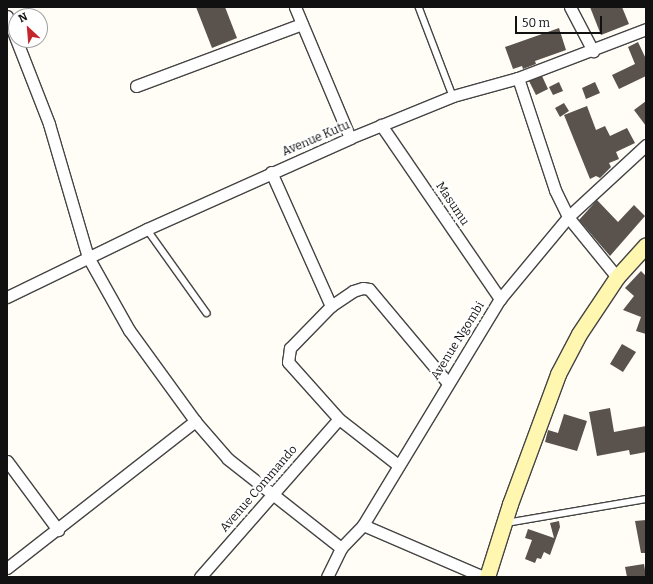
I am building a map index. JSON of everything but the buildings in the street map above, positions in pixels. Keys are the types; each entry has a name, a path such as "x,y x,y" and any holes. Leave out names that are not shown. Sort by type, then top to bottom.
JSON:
{"main road":[{"path":"485,577 558,374 579,334 617,277 646,245"}],"street":[{"path":"295,7 350,138"},
{"path":"570,7 593,51"},
{"path":"7,16 49,124 88,257 129,330 195,421 228,459 342,548"},
{"path":"136,86 302,24"},
{"name":"Avenue Kutu","path":"7,297 147,229 271,172 350,138 453,96 518,78 593,51 646,29"},
{"path":"518,78 554,190 568,217 617,277"},
{"name":"Masumu","path":"381,126 500,299"},
{"name":"Avenue Ngombi","path":"327,577 342,548 363,525 500,299 568,217 646,145"},
{"path":"271,172 331,306"},
{"path":"398,465 339,419 292,368 287,356 296,341 331,306 353,291 363,288 369,289 448,383"},
{"name":"Avenue Commando","path":"200,577 271,494 339,419"},
{"path":"7,568 58,530 195,421"},
{"path":"7,461 58,530"},
{"path":"363,525 485,577"}],"lane":[{"path":"418,7 453,96"},
{"path":"147,229 207,313"},
{"path":"504,523 646,499"}]}
